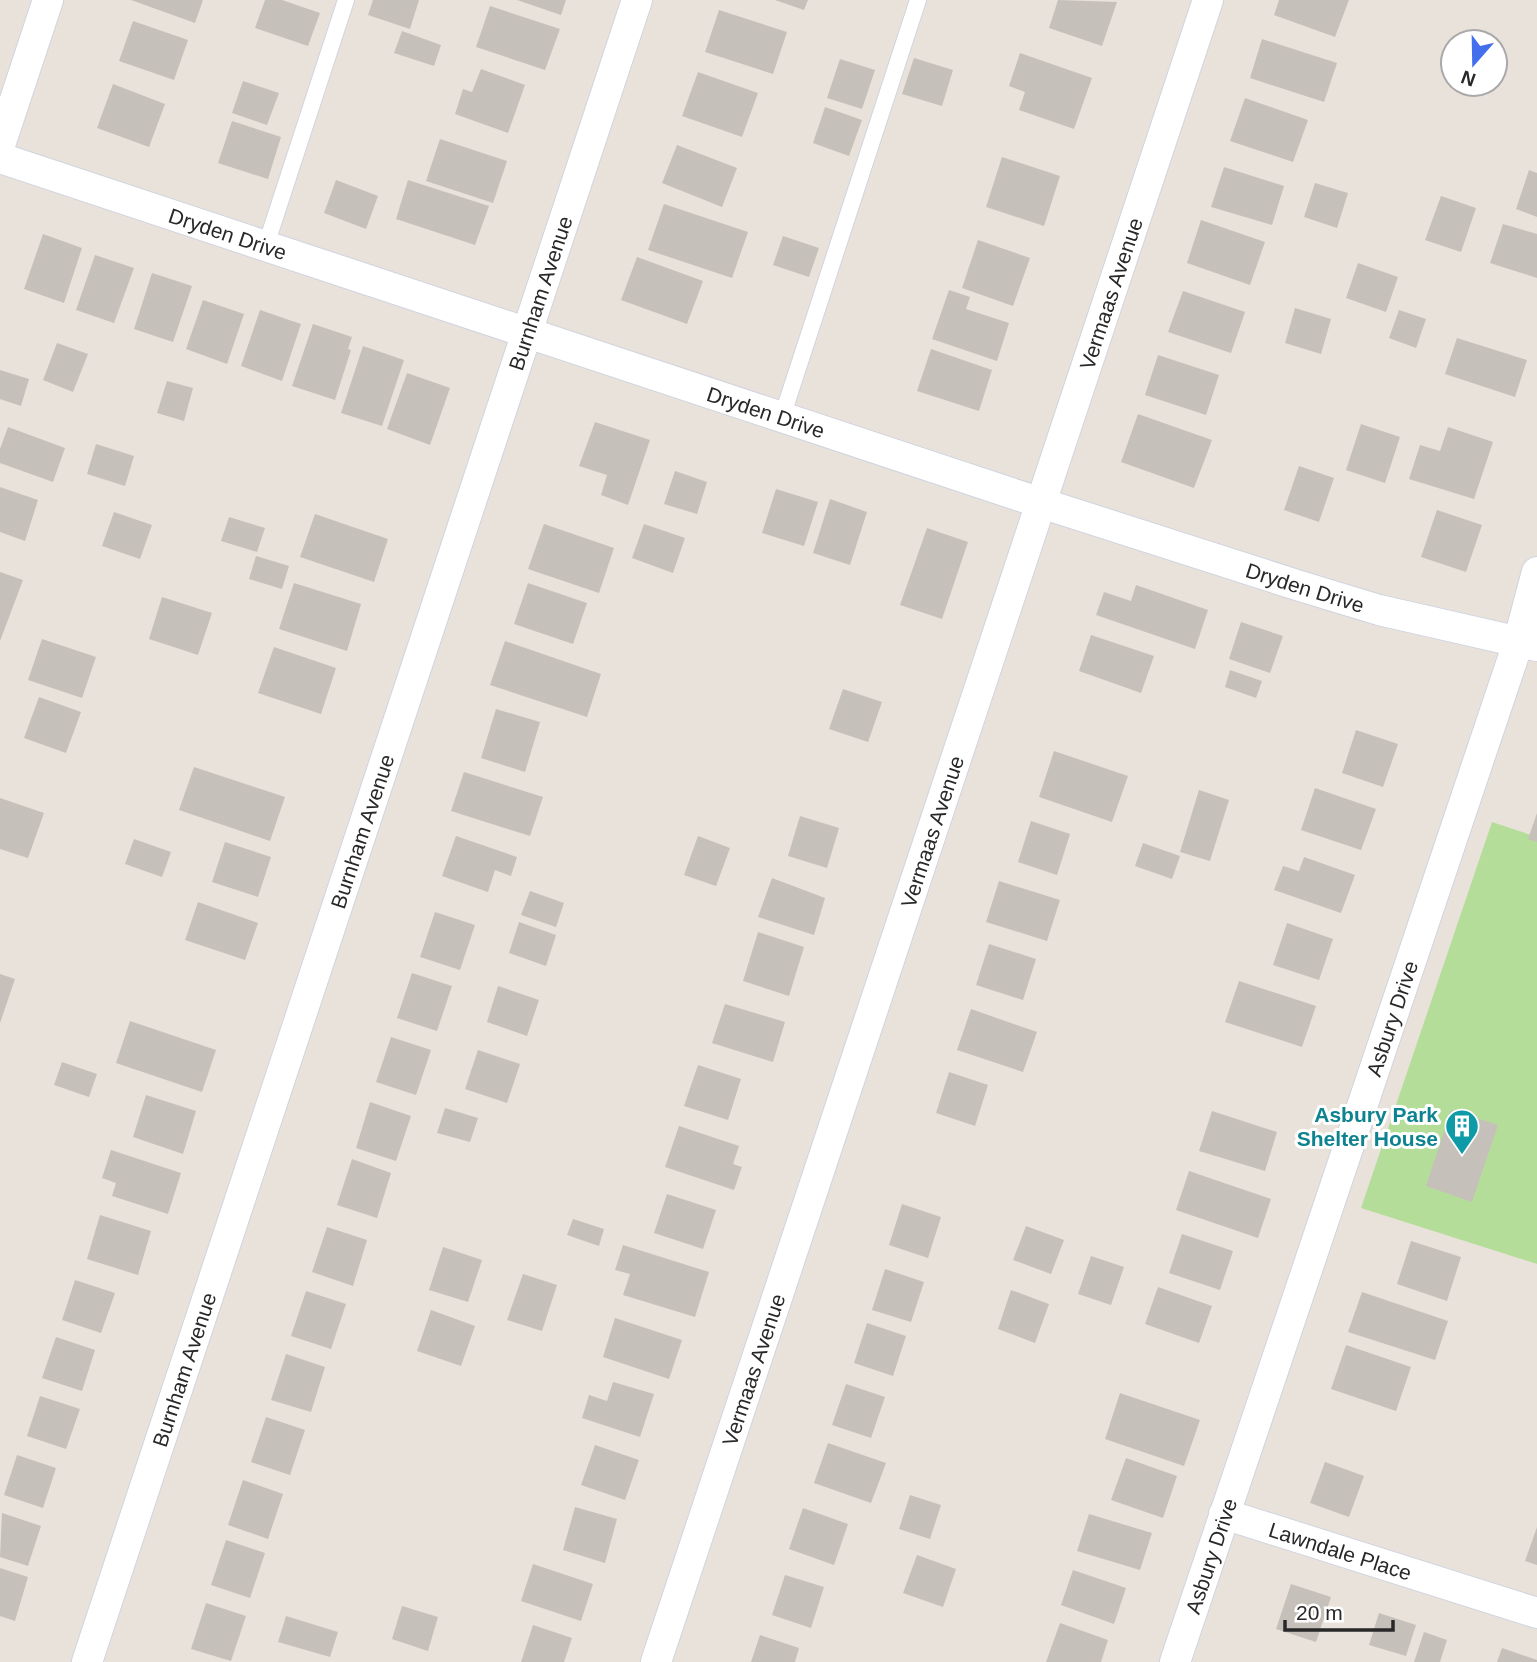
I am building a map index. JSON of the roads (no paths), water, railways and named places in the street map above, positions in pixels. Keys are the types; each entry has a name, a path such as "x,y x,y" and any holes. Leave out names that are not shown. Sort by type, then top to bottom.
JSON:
{"street":[{"path":"0,145 48,0"},
{"name":"Burnham Avenue","path":"87,1662 638,0"},
{"name":"Vermaas Avenue","path":"656,1662 1208,0"},
{"name":"Dryden Drive","path":"0,158 1041,503 1379,610 1528,645"},
{"name":"Asbury Drive","path":"1175,1662 1224,1514 1528,645 1537,572"},
{"name":"Lawndale Place","path":"1224,1514 1537,1613"}],"lane":[{"path":"266,245 345,0"},
{"path":"782,417 918,0"}],"place":[{"name":"Asbury Park Shelter House","path":"1462,1156"}]}
